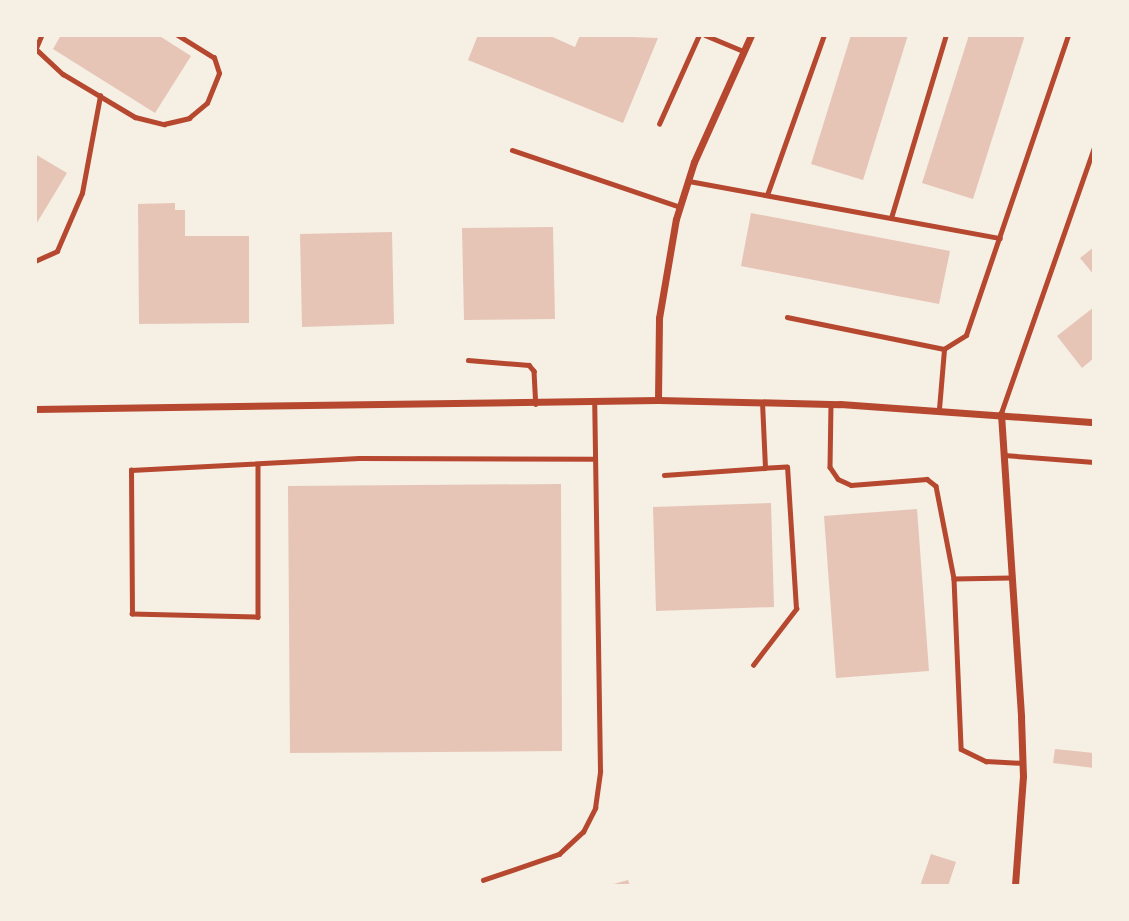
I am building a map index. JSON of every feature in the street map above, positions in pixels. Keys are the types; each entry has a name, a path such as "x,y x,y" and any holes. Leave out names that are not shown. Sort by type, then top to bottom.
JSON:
{"street":[{"path":"658,400 659,318 680,207 688,180 751,35"},
{"path":"35,409 536,405 658,400 939,409 1094,422"},
{"path":"1001,414 1023,763 1015,886"}],"lane":[{"path":"42,35 36,49 63,74 135,117 164,124 189,118 207,103 219,73 214,58 177,35"},
{"path":"659,124 699,35"},
{"path":"705,35 744,52"},
{"path":"767,195 824,35"},
{"path":"891,218 946,35"},
{"path":"787,317 944,349 966,335 1068,35"},
{"path":"35,261 57,251 82,193 100,96"},
{"path":"1001,414 1094,147"},
{"path":"512,150 680,207"},
{"path":"688,180 1000,238"},
{"path":"939,409 944,349"},
{"path":"468,360 529,365 534,371 536,405"},
{"path":"762,403 765,468"},
{"path":"483,880 559,854 583,832 595,808 600,771 594,404"},
{"path":"831,404 830,467 838,479 851,485 927,479 936,486 954,579 961,748 986,761 1023,763"},
{"path":"1003,455 1094,462"},
{"path":"258,464 258,617 132,614 131,470 359,458 595,459"},
{"path":"664,475 787,467 796,609 753,665"},
{"path":"954,579 1011,578"}],"building":[{"path":"61,35 158,35 191,56 155,113 53,49"},
{"path":"478,35 548,35 575,47 580,35 658,38 623,123 468,60"},
{"path":"851,35 908,35 863,180 811,164"},
{"path":"969,35 1025,35 973,199 922,183"},
{"path":"35,154 67,173 35,226"},
{"path":"175,203 175,210 185,210 185,236 249,236 249,323 139,324 138,204"},
{"path":"751,213 950,251 939,304 741,266"},
{"path":"553,227 555,319 464,320 462,228"},
{"path":"392,232 394,324 302,327 300,234"},
{"path":"1094,247 1094,275 1080,258"},
{"path":"1094,307 1094,358 1082,368 1057,336"},
{"path":"561,484 562,751 290,753 288,486"},
{"path":"771,503 774,607 656,611 653,507"},
{"path":"917,509 929,671 836,678 824,516"},
{"path":"1055,749 1094,753 1094,768 1053,763"},
{"path":"931,854 956,862 948,886 920,886"},
{"path":"628,880 630,886 610,886 610,885"}]}
